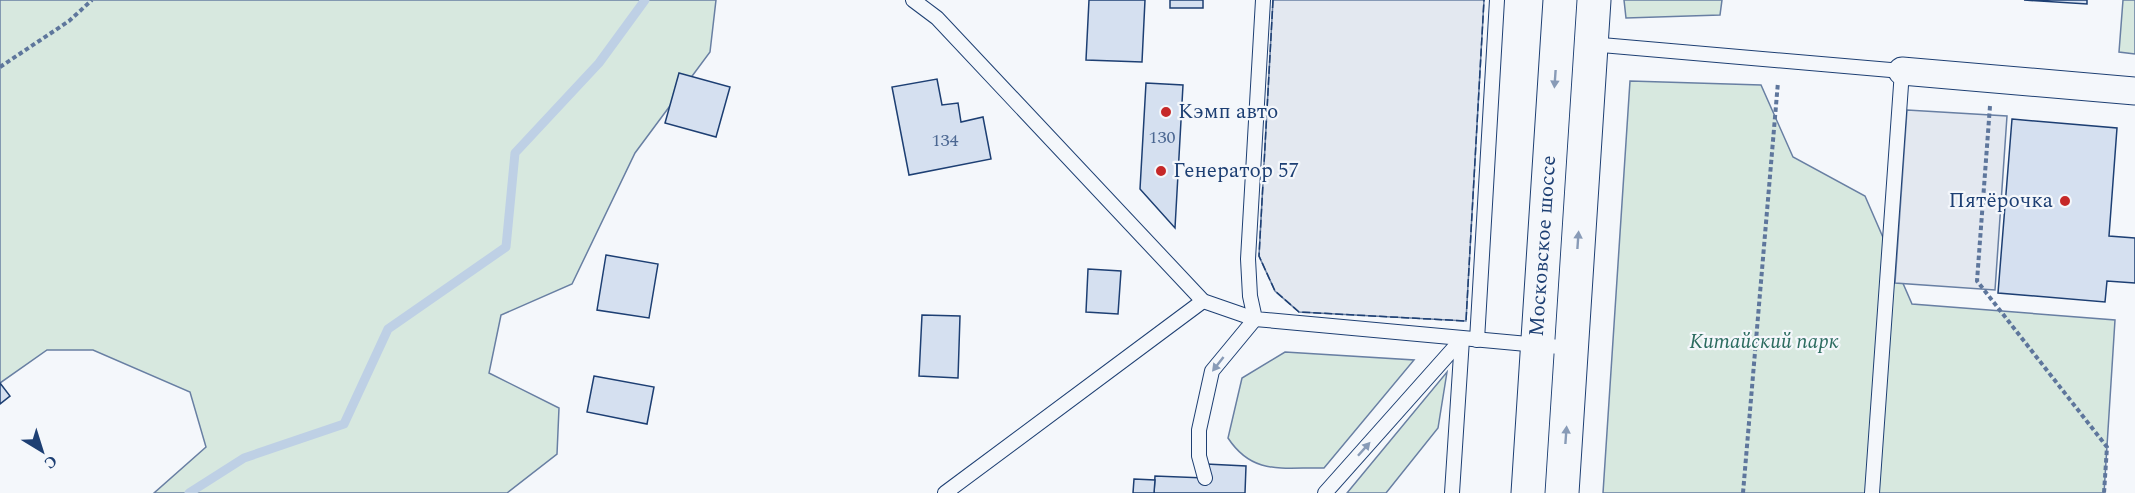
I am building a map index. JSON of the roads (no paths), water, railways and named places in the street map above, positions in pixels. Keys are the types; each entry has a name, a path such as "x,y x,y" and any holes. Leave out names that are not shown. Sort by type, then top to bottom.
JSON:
{"main road":[{"name":"Московское шоссе","path":"1560,0 1574,42 1571,348 1562,493"},
{"name":"Московское шоссе","path":"1528,493 1537,345 1574,42 1594,0"}],"street":[{"path":"1902,71 2135,91"}],"lane":[{"path":"913,0 937,18 1203,301 1255,319 1571,348"},
{"path":"1255,319 1250,296 1248,260 1263,0"},
{"path":"1477,340 1497,0"},
{"path":"1574,42 1902,71 1872,493"},
{"path":"945,493 1203,301"},
{"path":"1205,478 1199,456 1199,430 1212,371 1255,319"},
{"path":"1325,493 1462,339"},
{"path":"1452,493 1462,339"}],"waterway":[{"path":"189,493 244,458 344,424 388,329 506,247 515,153 599,63 645,0"}],"place":[{"name":"Кэмп авто","path":"1166,112"},
{"name":"Генератор 57","path":"1161,171"},
{"name":"Пятёрочка","path":"2065,201"}],"park label":[{"name":"Китайский парк","path":"1764,342"}]}
